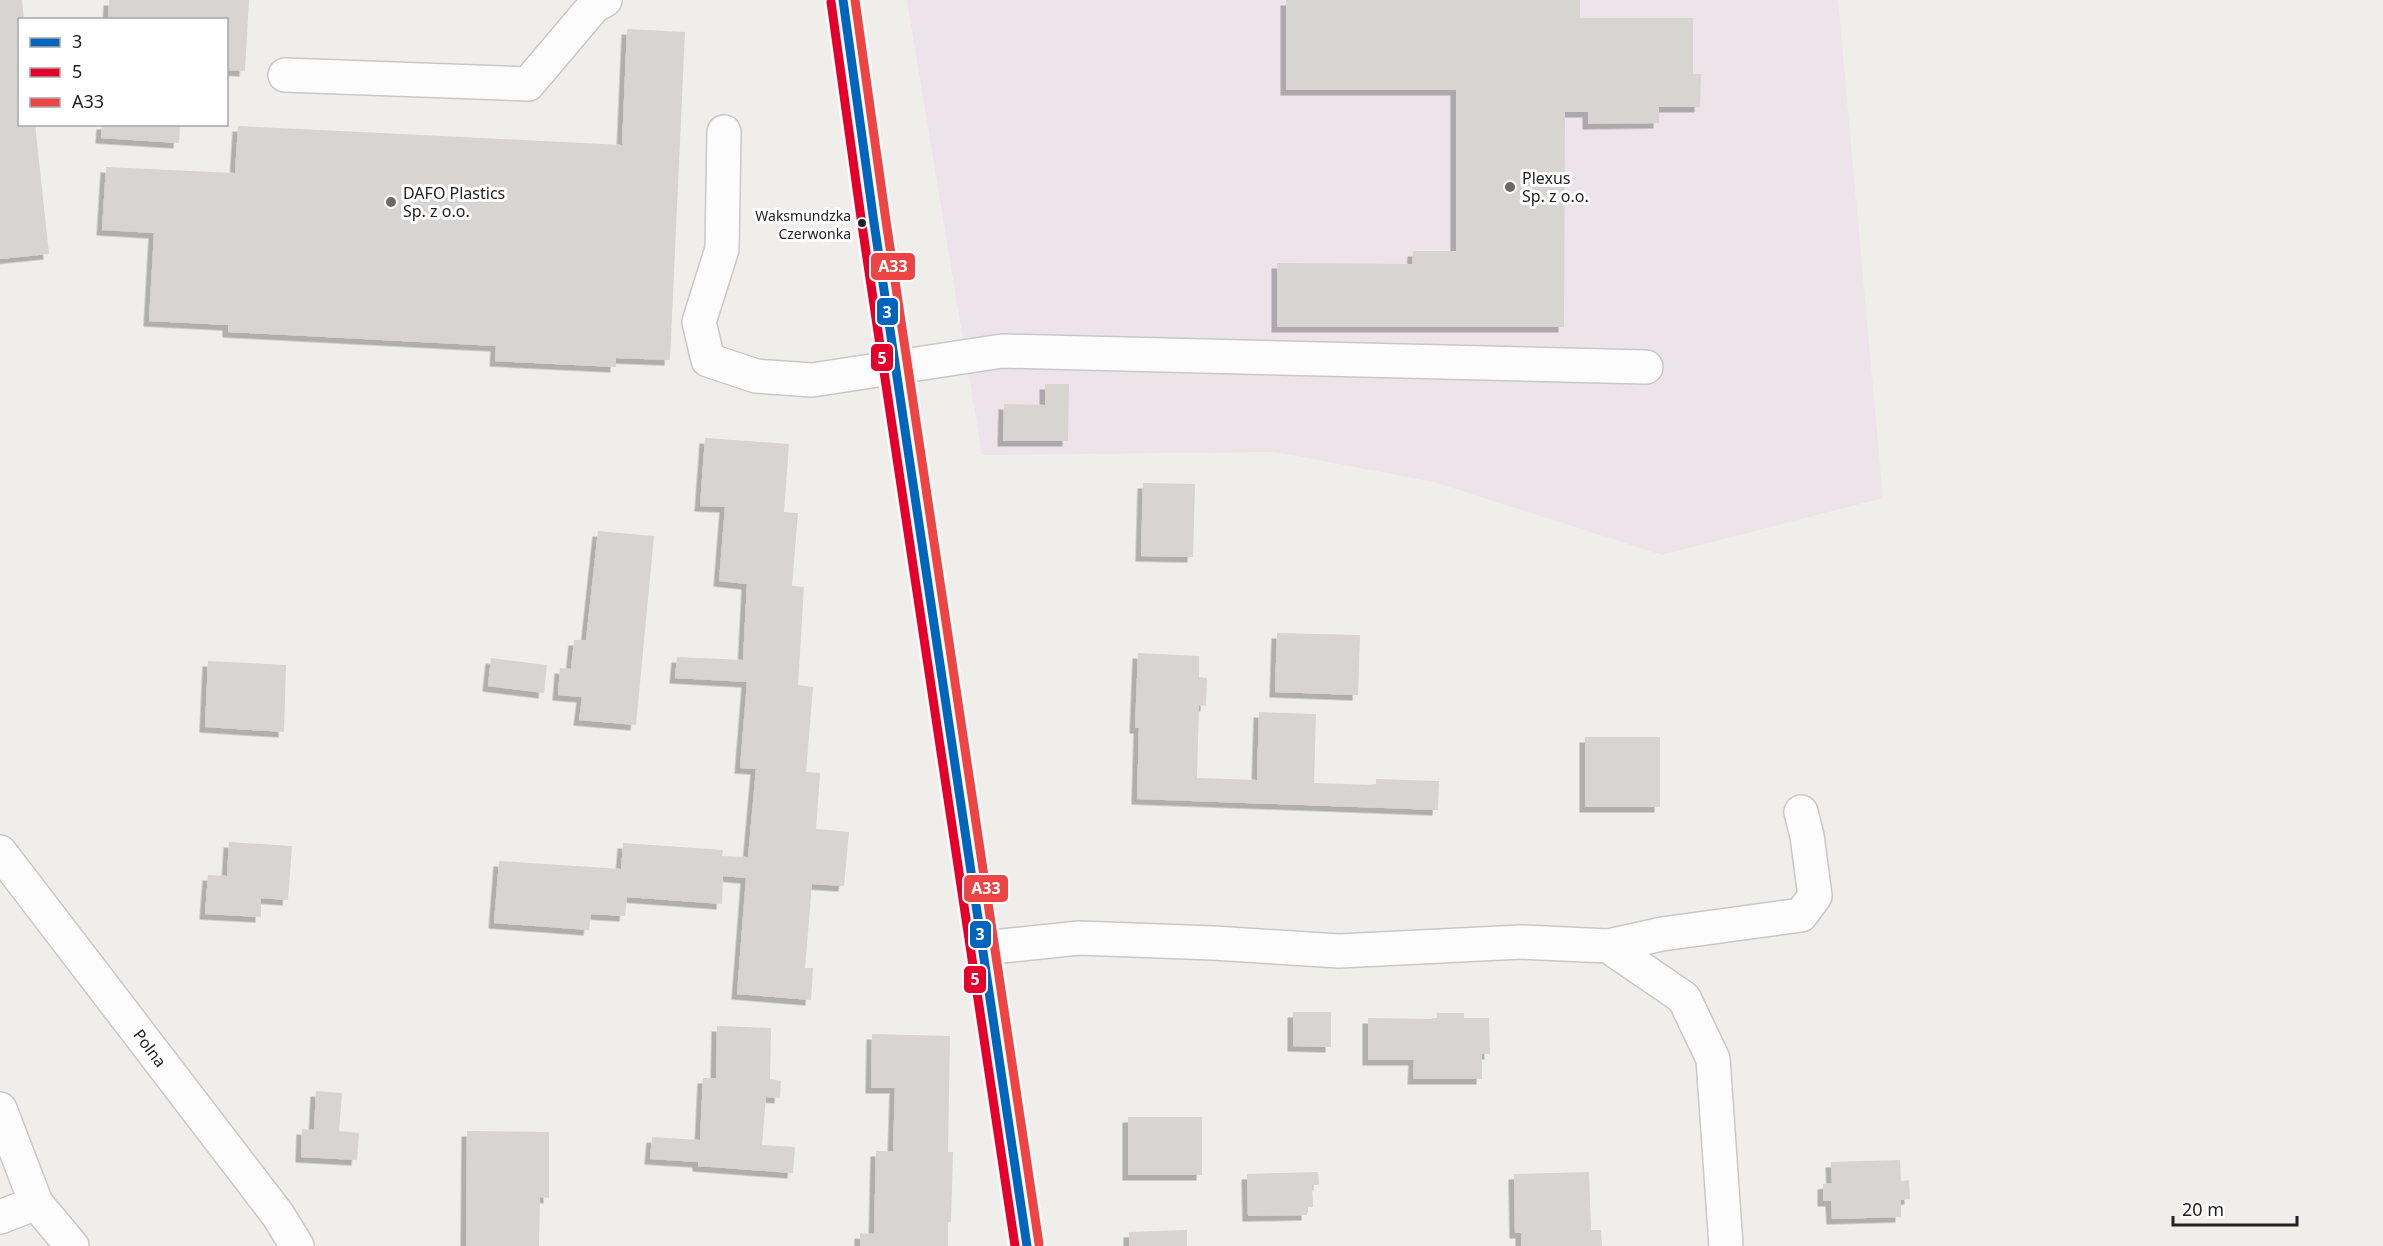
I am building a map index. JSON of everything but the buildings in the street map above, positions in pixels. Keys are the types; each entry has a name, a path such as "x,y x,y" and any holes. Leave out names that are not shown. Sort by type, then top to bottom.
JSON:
{"street":[{"path":"285,75 528,84 594,6 605,0"},
{"path":"843,0 1027,1246"},
{"path":"724,132 722,249 699,322 708,360 756,376 812,380 1002,351 1647,367"},
{"path":"983,948 1079,938 1340,951 1521,942 1608,946 1662,934 1801,915 1815,896 1807,836 1801,812"},
{"name":"Polna","path":"0,852 278,1215 297,1246"},
{"path":"1608,946 1684,998 1713,1059 1726,1246"},
{"path":"0,1109 36,1203 72,1246"},
{"path":"0,1217 36,1203"}],"shaded area":[{"path":"907,0 1838,0 1883,498 1662,555 1434,482 1275,452 982,455"}],"transit line":[{"name":"3","path":"843,0 874,223 1027,1246"},
{"name":"A33","path":"855,0 1039,1244"},
{"name":"5","path":"831,2 862,225 1015,1246"}],"place":[{"name":"Plexus Sp. z o.o.","path":"1510,187"},
{"name":"DAFO Plastics Sp. z o.o.","path":"391,202"},
{"name":"Waksmundzka Czerwonka","path":"862,223"}]}
